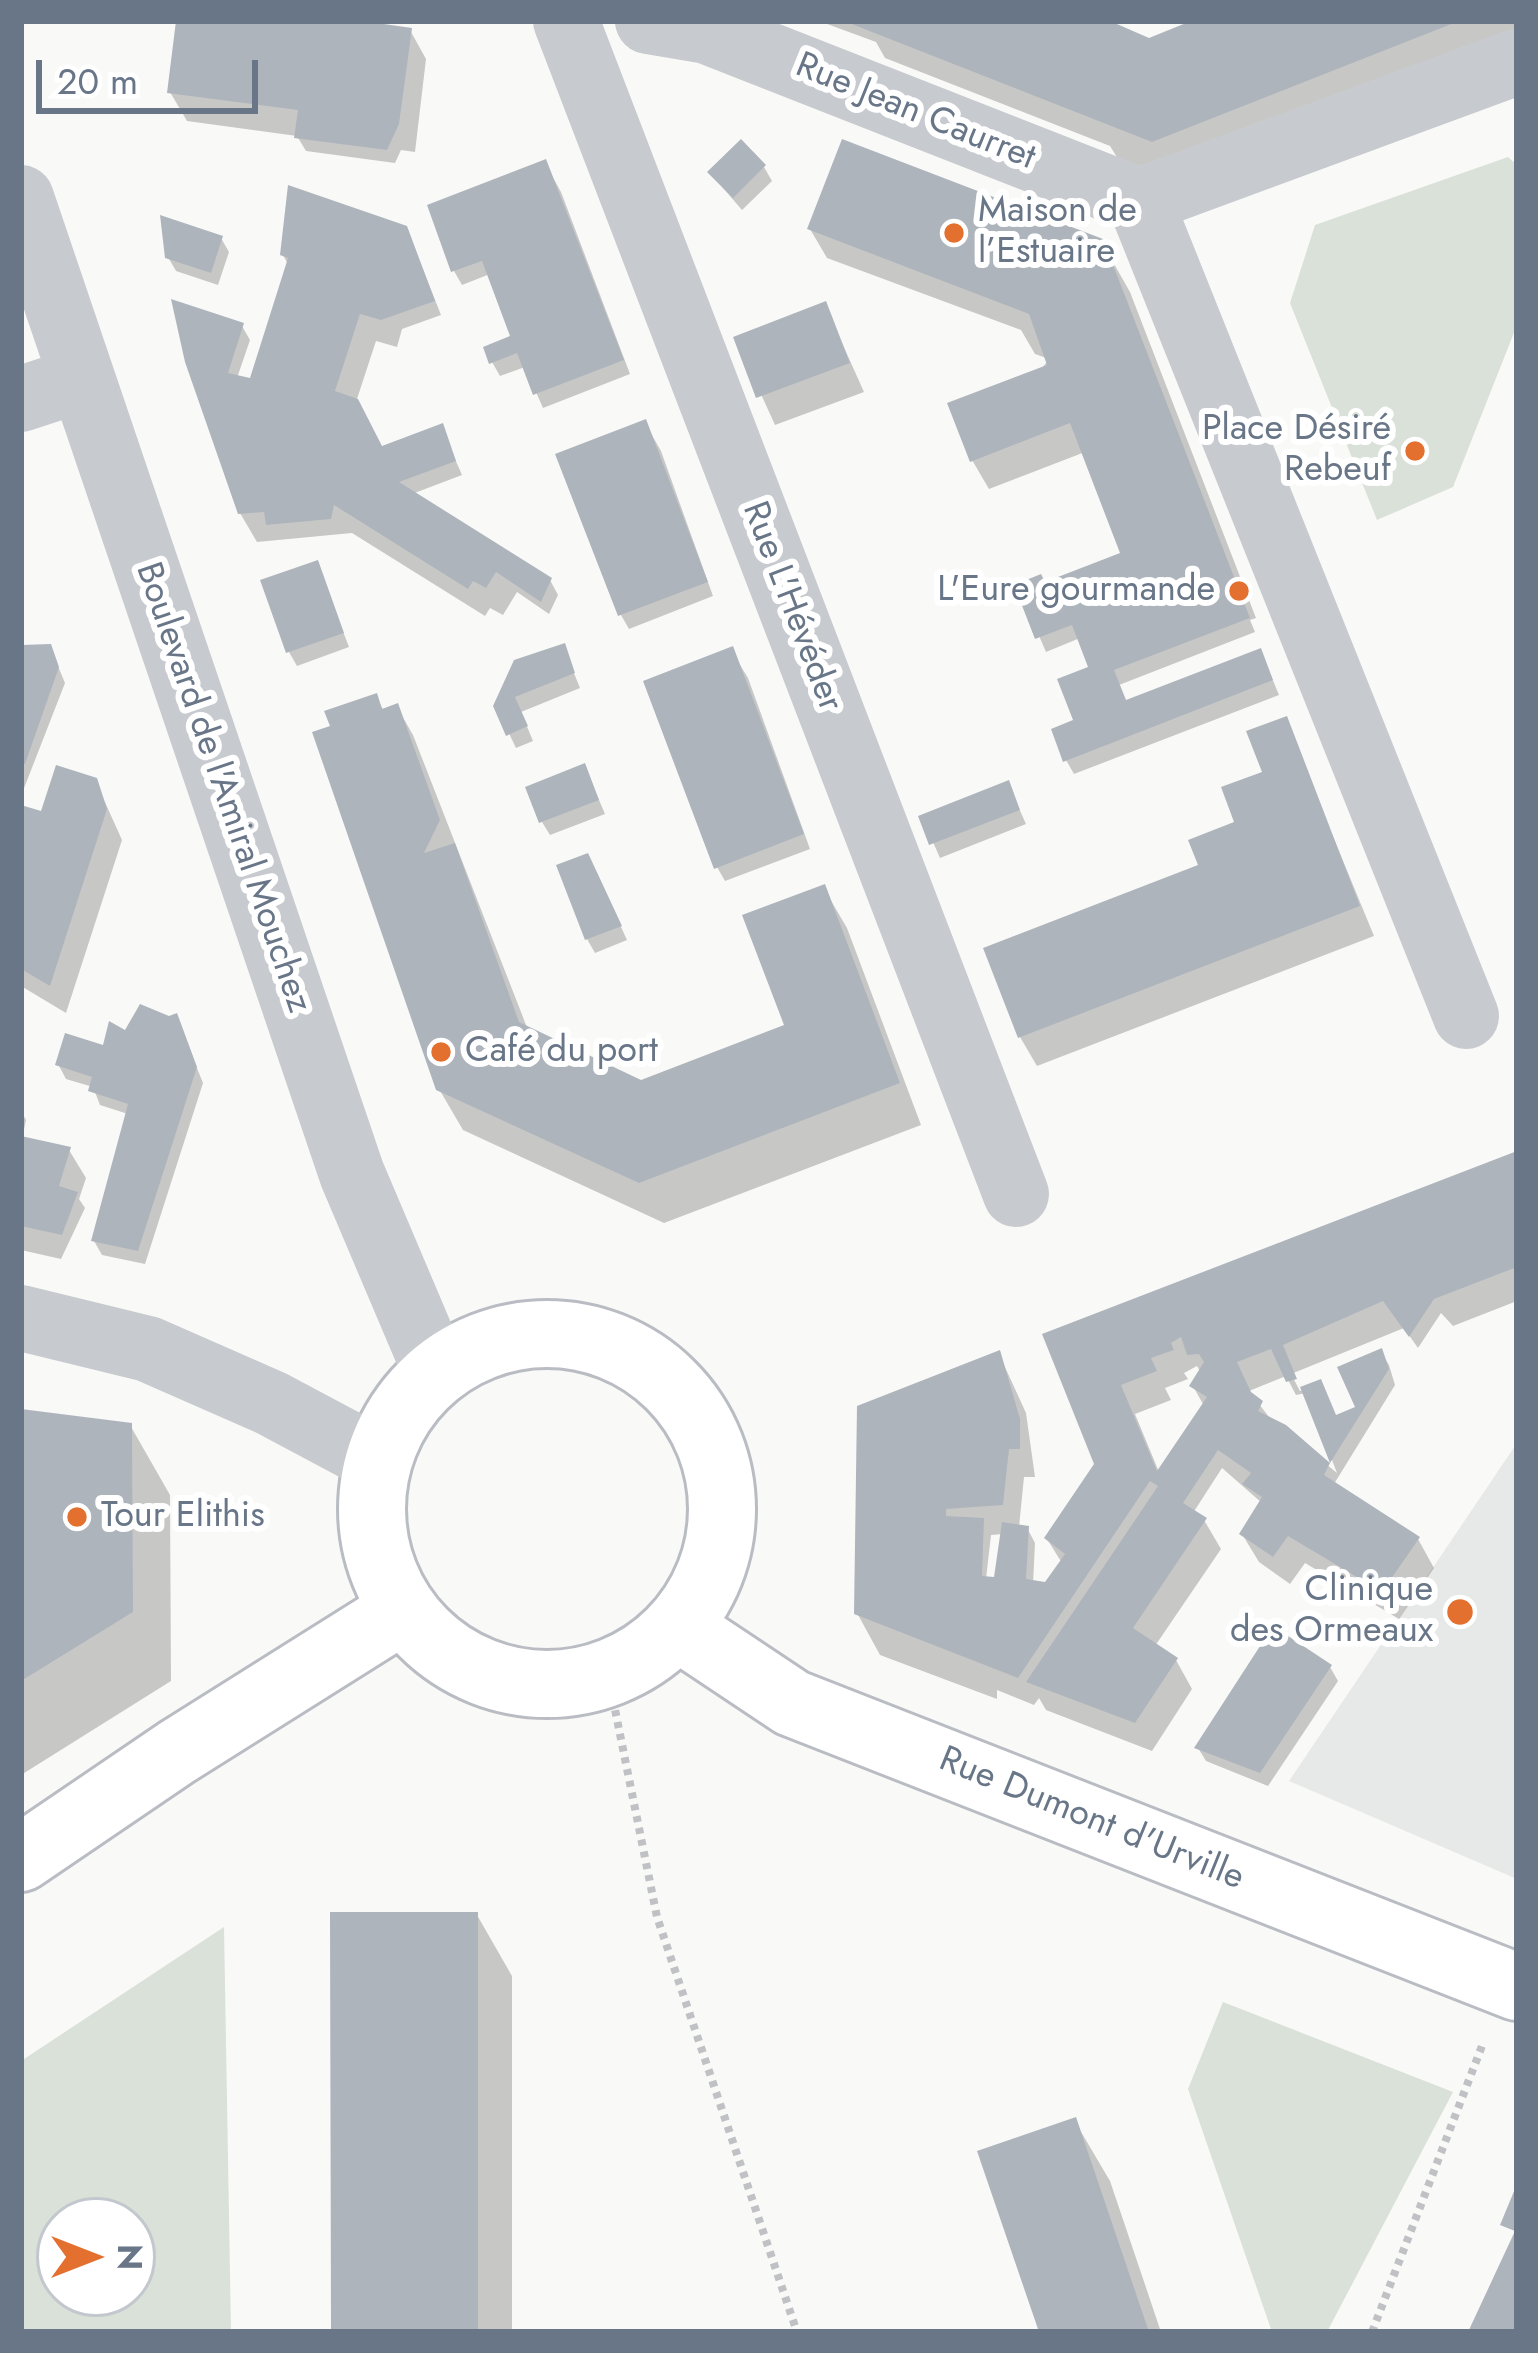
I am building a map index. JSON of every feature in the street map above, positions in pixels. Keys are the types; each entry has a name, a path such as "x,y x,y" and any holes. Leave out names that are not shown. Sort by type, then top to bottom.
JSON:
{"street":[{"name":"Rue L'Hévéder","path":"566,21 1016,1193"},
{"name":"Rue Jean Caurret","path":"688,24 1140,201"},
{"path":"1466,1016 1140,201 1517,62"},
{"name":"Boulevard de l'Amiral Mouchez","path":"21,198 352,1174 436,1372"},
{"path":"21,400 82,379"},
{"path":"21,1318 148,1349 271,1402 378,1460"},
{"path":"562,1334 616,1347 678,1392 714,1453 723,1498 720,1545 704,1588 678,1627 646,1655 608,1675 580,1682 508,1682 467,1666 431,1642 403,1610 374,1538 378,1460 400,1412 436,1372 469,1351 504,1338 562,1334"},
{"path":"21,1858 177,1752 403,1610"},
{"name":"Rue Dumont d'Urville","path":"678,1627 792,1702 1512,1985"}],"path":[{"path":"608,1675 657,1917 796,2332"},
{"path":"1372,2332 1512,1985"}],"shaded area":[{"path":"1508,157 1517,165 1517,325 1453,487 1377,520 1290,303 1315,225"},
{"name":"Clinique des Ormeaux","path":"1517,1443 1517,1879 1289,1781"},
{"path":"224,1927 231,2332 21,2332 21,2061"},
{"path":"1223,2002 1453,2092 1327,2332 1272,2332 1188,2089"}],"building":[{"path":"176,21 363,21 412,28 399,124 387,150 294,138 298,110 167,93"},
{"path":"844,21 1110,21 1149,38 1191,21 1459,21 1152,142"},
{"path":"741,139 766,165 733,198 707,172"},
{"path":"842,139 1103,239 1250,618 1114,670 1126,700 1261,648 1273,680 1063,762 1051,729 1073,720 1057,679 1088,667 1072,625 1035,639 1014,585 1041,574 1045,582 1120,553 1070,423 970,462 947,403 1047,365 1029,314 807,229"},
{"path":"546,159 624,360 533,395 517,353 489,364 483,347 510,336 482,261 451,272 427,205"},
{"path":"288,185 407,226 435,301 381,320 360,314 335,391 358,399 382,446 443,423 456,461 399,482 552,578 541,602 496,572 486,588 473,581 468,589 334,505 331,519 266,525 264,512 238,514 185,362 171,299 244,323 228,373 250,378 288,258 280,255"},
{"path":"160,215 223,236 211,273 165,258"},
{"path":"826,301 850,363 756,398 733,337"},
{"path":"646,419 708,582 618,616 555,454"},
{"path":"318,560 344,633 286,653 260,580"},
{"path":"565,643 575,673 515,697 528,726 506,736 493,706 514,660"},
{"path":"51,644 59,667 25,764 21,763 21,645"},
{"path":"733,646 804,834 714,869 643,681"},
{"path":"377,693 382,709 398,703 440,820 424,853 455,843 519,1022 641,1080 784,1025 742,915 825,884 900,1083 639,1183 436,1090 312,732 330,726 324,711"},
{"path":"1287,716 1360,906 1018,1038 983,948 1198,865 1188,840 1234,822 1221,787 1262,772 1246,731"},
{"path":"585,763 599,800 539,823 525,787"},
{"path":"56,765 97,778 107,809 50,986 21,969 21,805 41,811"},
{"path":"1009,780 1020,810 929,845 918,816"},
{"path":"588,853 622,926 585,940 556,865"},
{"path":"140,1004 169,1016 177,1013 197,1067 138,1251 91,1241 128,1104 88,1091 92,1077 55,1065 65,1033 103,1045 109,1021 125,1030"},
{"path":"21,1136 71,1147 59,1186 78,1192 62,1235 21,1226"},
{"path":"1517,1151 1517,1267 1434,1299 1409,1337 1383,1301 1283,1345 1297,1379 1286,1382 1271,1349 1237,1362 1251,1392 1263,1401 1258,1411 1286,1425 1330,1463 1324,1475 1420,1537 1382,1592 1288,1536 1273,1557 1239,1534 1262,1497 1242,1484 1251,1473 1218,1450 1183,1503 1207,1518 1133,1628 1178,1658 1135,1723 1026,1682 1158,1486 1150,1481 1018,1678 854,1614 857,1406 1000,1350 1020,1419 1020,1449 1009,1449 1003,1505 946,1509 946,1516 984,1518 982,1576 994,1577 1002,1522 1029,1526 1026,1579 1045,1582 1065,1554 1044,1538 1094,1464 1042,1334","holes":["1181,1337 1187,1355 1199,1354 1204,1362 1189,1386 1207,1397 1157,1471 1121,1385 1157,1371 1151,1358 1174,1350 1171,1343"]},
{"path":"1382,1348 1389,1369 1330,1463 1300,1387 1321,1379 1336,1415 1355,1407 1337,1367"},
{"name":"Tour Elithis","path":"21,1409 132,1423 133,1612 21,1681"},
{"path":"1273,1626 1332,1665 1260,1773 1194,1748"},
{"path":"330,1912 478,1912 478,2332 331,2332"},
{"path":"1076,2117 1149,2332 1039,2332 977,2151"},
{"path":"1517,2184 1517,2332 1468,2332 1515,2231 1500,2225"}],"place":[{"name":"Maison de l’Estuaire","path":"954,233"},
{"name":"Place Désiré Rebeuf","path":"1415,451"},
{"name":"L'Eure gourmande","path":"1239,591"},
{"name":"Café du port","path":"441,1052"},
{"name":"Tour Elithis","path":"77,1517"},
{"name":"Clinique des Ormeaux","path":"1460,1612"}]}
